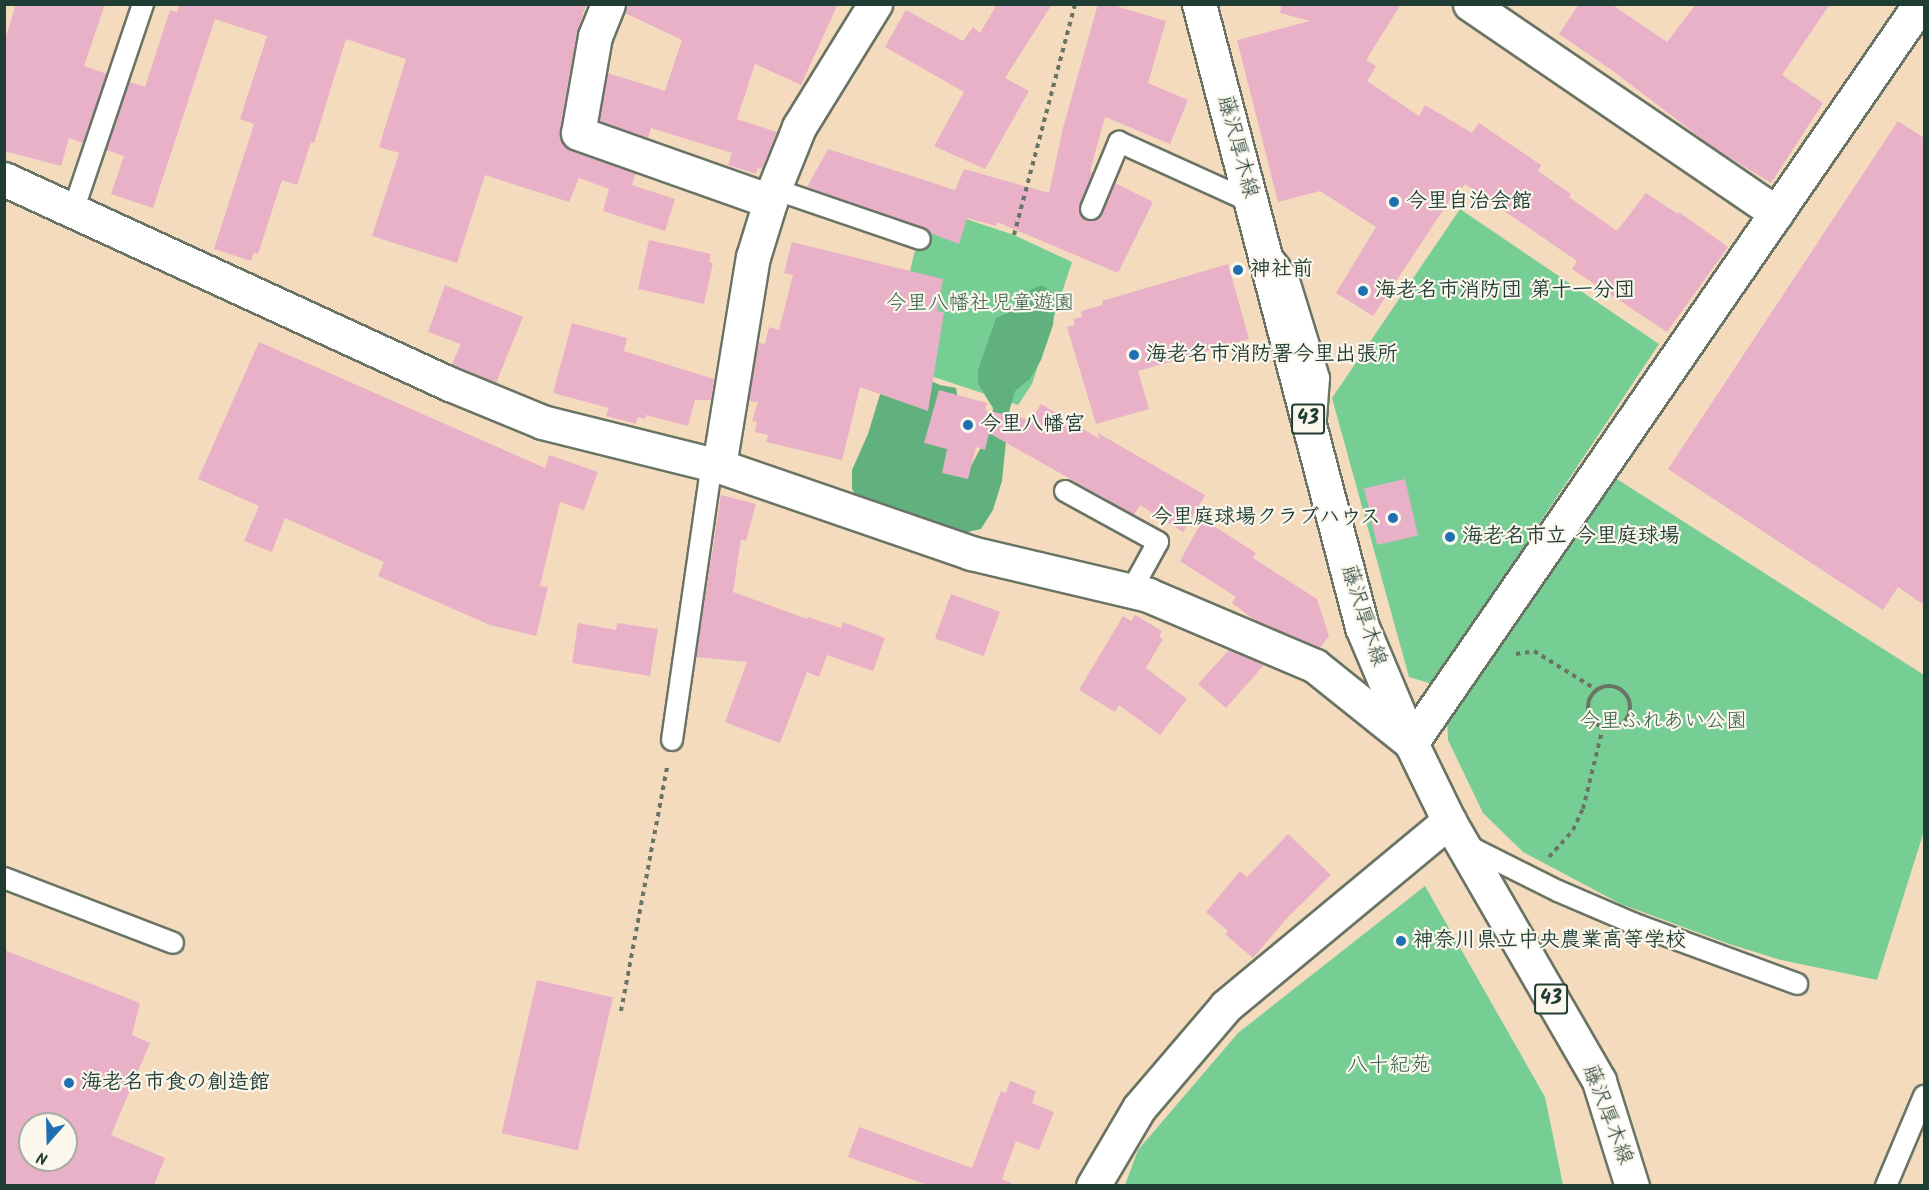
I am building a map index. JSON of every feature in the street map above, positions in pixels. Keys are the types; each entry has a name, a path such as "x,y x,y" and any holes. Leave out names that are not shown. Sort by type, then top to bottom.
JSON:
{"street":[{"path":"608,4 595,36 578,133 772,195"},
{"path":"716,465 753,258 772,195 799,127 875,4"},
{"name":"藤沢厚木線","path":"1199,4 1362,627 1411,743 1455,832 1599,1081 1632,1185"},
{"path":"1470,4 1776,213"},
{"path":"4,179 450,384 542,422 716,465 972,553 1148,595 1315,666 1411,743 1920,4"},
{"path":"1094,1185 1139,1108 1226,1006 1455,832"}],"lane":[{"path":"73,211 143,4"},
{"path":"1091,209 1119,142 1251,202"},
{"path":"772,195 920,239"},
{"path":"672,740 716,465"},
{"path":"1065,491 1158,542 1131,591"},
{"path":"1455,832 1531,878 1635,924 1797,984"},
{"path":"4,878 172,943"},
{"path":"1886,1185 1924,1096"}],"path":[{"path":"1014,236 1075,4"},
{"path":"1482,637 1499,649 1514,654 1534,651 1597,690"},
{"path":"1612,686 1624,692 1629,701 1626,720 1616,727 1603,727 1593,721 1588,711 1589,699 1597,690 1612,686"},
{"path":"1531,878 1573,830 1582,809 1603,727"},
{"path":"621,1011 672,740"}],"green space":[{"name":"今里八幡社児童遊園","path":"933,208 1014,235 1072,262 1032,384 1018,405 889,362 914,254"},
{"name":"海老名市立 今里庭球場","path":"1460,209 1659,344 1432,684 1409,677 1332,398"},
{"path":"1042,285 1055,295 1053,325 1041,360 1030,379 1015,391 1009,412 1002,481 993,510 981,529 959,534 861,504 852,489 852,470 868,434 885,378 911,372 940,385 956,388 970,468 990,430 993,408 978,384 978,370 996,318 1014,310 1022,294"},
{"name":"今里ふれあい公園","path":"1609,474 1924,675 1924,831 1877,980 1781,960 1729,944 1621,904 1523,852 1483,813 1448,740 1447,716"},
{"name":"八十紀苑","path":"1425,886 1545,1097 1563,1185 1125,1185 1138,1150 1238,1033"}],"building":[{"path":"16,4 105,4 84,66 107,74 83,143 69,138 61,166 4,151 4,43"},
{"path":"180,4 586,4 577,33 560,139 572,151 636,173 632,185 675,199 665,231 603,211 609,189 579,178 569,202 485,175 457,263 372,236 399,153 379,147 406,59 346,39 314,143 311,142 297,185 282,180 258,254 254,252 251,261 214,249 254,124 240,119 267,36 215,19 153,208 111,194 124,156 106,150 129,82 145,87 170,10 177,12"},
{"path":"626,4 838,4 801,85 755,64 737,119 777,132 762,169 758,168 756,174 728,165 732,153 651,128 648,138 599,121 608,73 665,91 682,40 625,13"},
{"path":"997,4 1052,4 1005,78 1029,91 985,169 934,146 964,92 885,47 906,10 963,41 973,27 980,33"},
{"path":"1098,4 1109,4 1166,21 1148,83 1188,100 1170,144 1105,117 1090,171 1093,172 1080,205 1081,216 1087,220 1099,218 1115,183 1153,202 1118,273 997,222 996,226 967,218 959,244 930,233 924,228 807,187 828,149 955,190 964,169 1049,193 1063,128"},
{"path":"1282,4 1401,4 1366,60 1376,66 1367,81 1419,116 1425,105 1472,133 1479,123 1541,165 1538,171 1571,194 1569,197 1617,231 1646,193 1678,214 1679,212 1728,247 1667,332 1572,269 1577,261 1465,184 1462,188 1459,186 1373,316 1336,293 1376,227 1320,191 1278,202 1237,40 1310,21 1280,13"},
{"path":"1579,4 1611,4 1667,42 1696,4 1830,4 1782,75 1823,103 1771,183 1714,148 1613,71 1559,34"},
{"path":"1898,121 1924,138 1924,605 1898,587 1883,610 1668,469"},
{"path":"649,240 711,254 709,262 713,263 704,304 638,289"},
{"path":"792,242 943,279 937,311 944,312 928,411 860,387 842,460 766,442 768,435 755,432 757,422 752,421 758,402 749,401 757,347 758,343 765,344 769,327 779,330 793,275 784,273"},
{"name":"海老名市消防署今里出張所","path":"1228,264 1249,339 1138,371 1149,409 1096,424 1067,327 1075,325 1073,319 1082,317 1081,311 1103,305 1102,301"},
{"path":"445,285 523,317 496,383 452,364 461,344 428,332"},
{"path":"572,323 627,338 624,351 714,379 711,400 695,400 688,426 646,415 645,419 638,417 636,424 606,416 609,408 553,393"},
{"path":"259,342 545,468 549,455 598,472 584,510 560,502 540,586 548,587 536,636 490,625 378,576 384,562 285,518 272,552 244,541 259,506 198,479"},
{"path":"939,390 987,403 985,410 1031,420 1041,404 1100,439 1098,433 1205,495 1183,532 1140,505 1134,515 989,433 985,450 976,447 968,479 942,473 947,449 924,443"},
{"name":"今里庭球場クラブハウス","path":"1405,479 1418,536 1377,545 1364,488"},
{"path":"721,495 756,504 746,541 741,539 733,592 807,619 808,617 841,628 843,622 885,638 873,671 827,655 819,677 807,672 780,743 725,722 747,662 696,657"},
{"path":"1203,519 1256,553 1253,558 1317,599 1329,636 1320,648 1256,621 1232,603 1236,597 1180,561"},
{"path":"951,594 1000,612 984,656 935,638"},
{"path":"1135,615 1162,631 1159,636 1163,639 1146,668 1187,699 1160,735 1119,705 1115,712 1079,690 1123,616 1131,621"},
{"path":"578,623 616,630 617,623 658,629 650,676 572,663"},
{"path":"1229,650 1264,665 1226,708 1198,684"},
{"path":"1288,834 1331,875 1288,917 1253,958 1225,934 1228,931 1206,912 1240,871 1247,877"},
{"name":"海老名市食の創造館","path":"4,950 140,1003 132,1035 150,1043 111,1135 165,1158 154,1185 4,1185"},
{"path":"537,980 613,998 578,1151 502,1133"},
{"path":"1010,1081 1036,1091 1032,1103 1054,1112 1039,1150 1016,1141 1002,1179 1011,1185 928,1185 848,1157 859,1127 972,1168 1001,1091 1006,1093"}],"place":[{"name":"今里自治会館","path":"1394,202"},
{"name":"神社前","path":"1238,270"},
{"name":"海老名市消防団 第十一分団","path":"1363,291"},
{"name":"海老名市消防署今里出張所","path":"1134,355"},
{"name":"今里八幡宮","path":"968,425"},
{"name":"今里庭球場クラブハウス","path":"1393,518"},
{"name":"海老名市立 今里庭球場","path":"1450,537"},
{"name":"神奈川県立中央農業高等学校","path":"1401,941"},
{"name":"海老名市食の創造館","path":"69,1083"}]}
